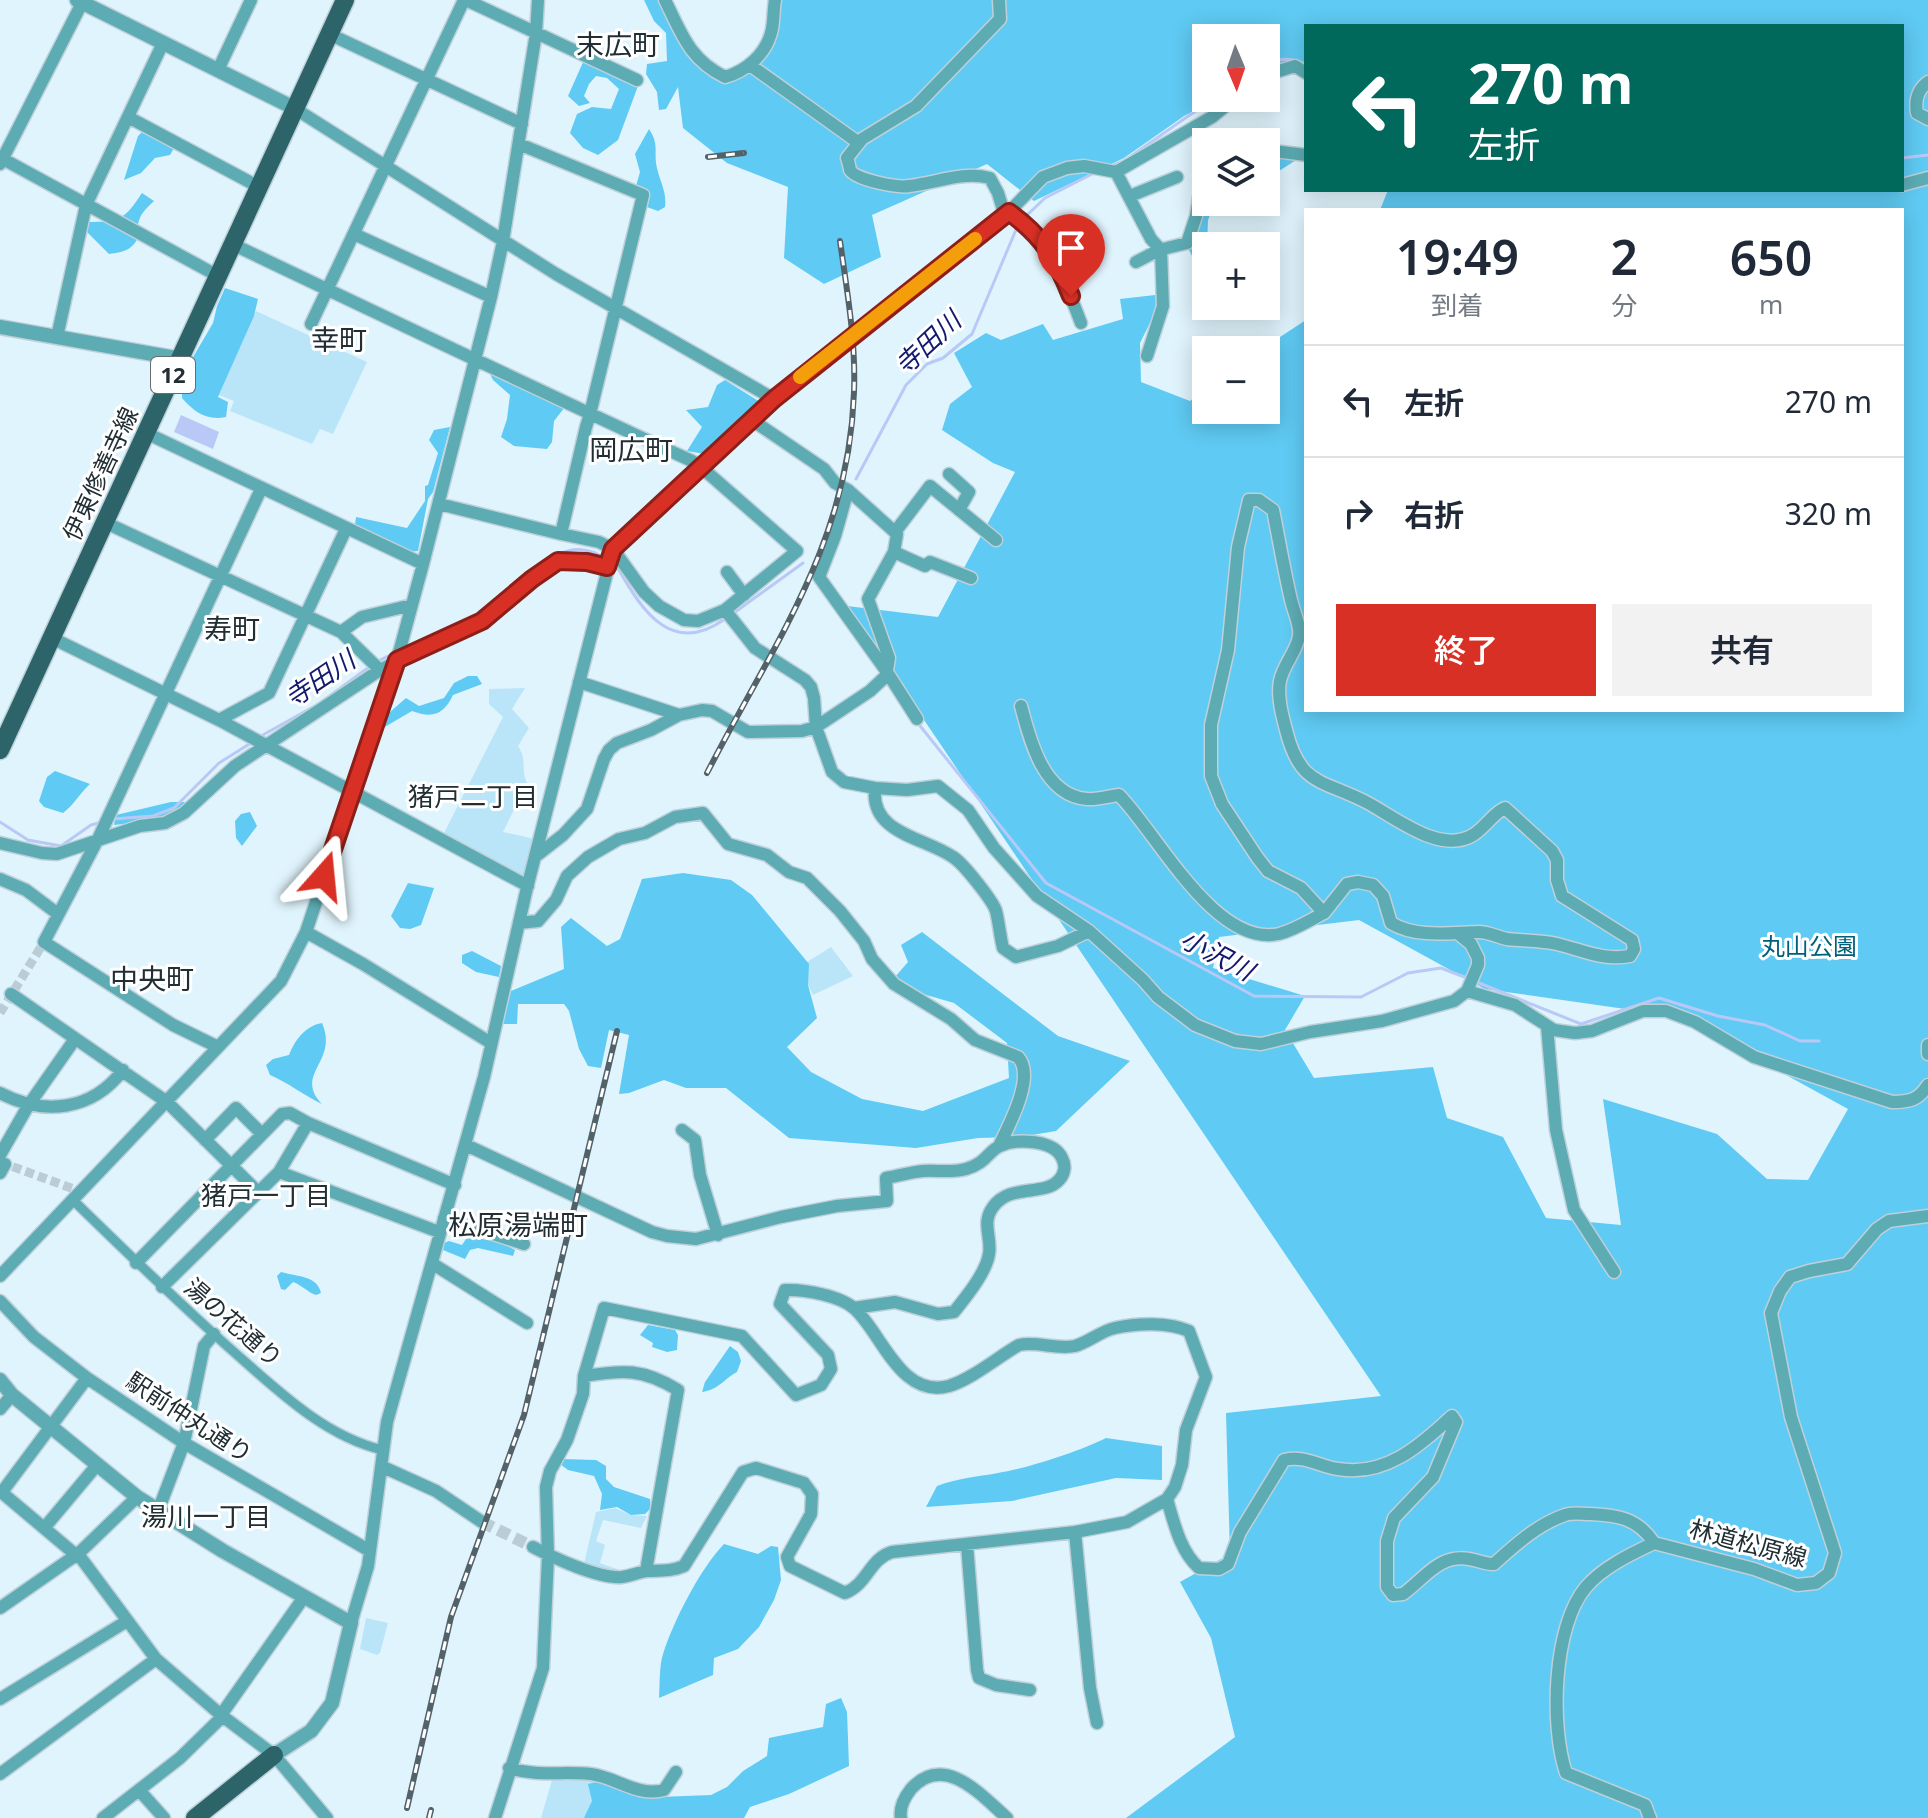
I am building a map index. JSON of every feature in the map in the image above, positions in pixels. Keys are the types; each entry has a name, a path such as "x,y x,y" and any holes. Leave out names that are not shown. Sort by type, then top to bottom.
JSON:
{"main road":[{"name":"伊東修善寺線","path":"0,750 329,34 339,2"},
{"path":"195,1818 274,1755"}],"street":[{"path":"218,70 251,0"},
{"path":"311,324 465,0 637,80"},
{"path":"0,1276 281,981 306,932 397,660 476,359 503,241 536,33 538,0"},
{"path":"665,0 688,46 707,68 725,77 750,65 771,35 775,0"},
{"path":"999,0 1000,19 986,36 958,60 916,106 879,127 859,143 847,158 850,170 858,178 906,187 964,175 990,178 1007,214 1028,226 1052,253 1081,323"},
{"path":"218,276 1,162 81,1 294,108 503,241 774,399"},
{"path":"329,34 522,124"},
{"path":"57,337 86,205 163,43"},
{"path":"750,65 859,143"},
{"path":"1280,71 1295,66 1304,72"},
{"path":"1928,82 1920,88 1916,103 1917,113 1928,119"},
{"path":"274,1755 311,1731 332,1703 370,1551 387,1422 466,1145 613,549 774,399 1007,214 1043,177 1067,168 1084,166 1114,172 1218,112"},
{"path":"128,117 259,187"},
{"path":"519,144 643,195 561,534"},
{"path":"1280,152 1304,155"},
{"path":"1114,172 1159,250 1163,306 1147,356"},
{"path":"1130,196 1177,177"},
{"path":"1904,184 1928,178"},
{"path":"1136,262 1159,250 1187,243 1196,216"},
{"path":"354,234 491,297"},
{"path":"232,244 701,467 797,551 726,611 698,621 684,620 659,606 631,578 628,568 613,549 599,542 439,504"},
{"path":"0,327 181,359"},
{"path":"536,856 563,835 587,809 609,750 617,743 679,715 707,710 741,729 756,733 802,731 816,727 884,677 889,658 868,599 894,552 898,540 895,532 848,490 835,483 824,469 752,420"},
{"path":"146,433 423,564"},
{"path":"949,474 969,492 959,510"},
{"path":"895,532 930,486 996,540"},
{"path":"218,1047 173,1025 44,942 100,834 261,489"},
{"path":"848,490 819,577 884,677 917,719"},
{"path":"1021,706 1041,766 1066,794 1088,799 1119,795 1136,812 1195,893 1227,919 1253,933 1278,934 1324,913 1347,884 1358,882 1373,885 1383,896 1391,923 1404,931 1460,935 1479,931 1506,938 1554,943 1588,955 1618,959 1630,956 1634,949 1632,940 1622,932 1562,896 1557,880 1557,860 1552,851 1505,808 1471,837 1452,840 1433,837 1401,824 1368,803 1306,774 1292,757 1282,714 1280,681 1300,635 1273,510 1259,500 1249,500 1238,547 1228,650 1211,725 1211,776 1222,804 1268,871 1301,888 1324,913"},
{"path":"104,522 341,632 379,670"},
{"path":"219,720 269,693 346,529"},
{"path":"894,552 925,566 930,562 971,578"},
{"path":"0,843 57,854 100,834 165,823 184,813 235,766 265,744 379,670 482,621 558,561 587,562 607,567"},
{"path":"727,572 744,595"},
{"path":"341,632 362,617 412,605"},
{"path":"726,611 755,648 811,687 816,727 832,772 844,782 875,788 907,790 938,786 968,810 994,848 1037,896 1089,931 1158,997 1195,1025 1235,1041 1261,1044 1310,1032 1382,1021 1454,1001 1467,991 1478,958 1471,944 1460,935"},
{"path":"52,638 249,735 528,886"},
{"path":"579,682 679,715"},
{"path":"875,788 874,797 880,816 897,831 955,858 995,907 1003,948 1016,957 1058,946 1089,931"},
{"path":"466,1145 652,1232 696,1239 781,1217 837,1206 887,1201 886,1178 922,1171 963,1170 985,1162 999,1146 1015,1114 1024,1077 1018,1057 975,1040 951,1019 894,984 877,967 864,941 840,911 807,878 789,872 767,855 728,844 703,813 675,817 645,833 619,839 603,847 567,876 556,900 538,921 519,923"},
{"path":"0,879 26,890 58,914"},
{"path":"306,932 491,1043"},
{"path":"1467,991 1515,1005 1547,1026 1575,1033 1592,1031 1643,1011 1666,1011 1695,1022 1754,1057 1892,1102 1909,1102 1921,1096 1928,1085"},
{"path":"11,994 167,1102 258,1192"},
{"path":"1547,1026 1556,1130 1574,1210 1614,1272"},
{"path":"2,1164 28,1106 75,1039"},
{"path":"1928,1045 1928,1054"},
{"path":"0,1093 28,1106 48,1108 73,1105 111,1086 123,1070"},
{"path":"205,1140 236,1108 261,1133"},
{"path":"136,1263 282,1114 290,1113 455,1185"},
{"path":"162,1287 279,1172 308,1123"},
{"path":"682,1130 695,1140 700,1175 718,1235"},
{"path":"495,1818 543,1668 548,1556 546,1487 583,1394 584,1376 604,1308 742,1336 796,1395 821,1385 831,1369 828,1355 780,1304 785,1290 807,1289 854,1308 895,1302 938,1314 954,1312 984,1269 989,1256 986,1227 992,1207 1012,1193 1053,1186 1065,1171 1064,1160 1058,1150 1044,1144 1024,1142 999,1146"},
{"path":"279,1172 439,1232"},
{"name":"湯の花通り","path":"74,1201 214,1334 319,1422 355,1441 383,1450"},
{"name":"林道松原線","path":"1650,1818 1645,1805 1566,1773 1556,1702 1557,1668 1574,1606 1587,1586 1627,1556 1654,1543 1731,1562 1797,1585 1816,1583 1829,1573 1835,1553 1791,1417 1771,1313 1790,1277 1847,1264 1877,1229 1889,1221 1928,1216"},
{"path":"444,1218 524,1244"},
{"path":"433,1264 527,1323"},
{"name":"駅前仲丸通り","path":"0,1301 34,1337 87,1378 184,1443 370,1551"},
{"path":"533,1547 575,1567 620,1578 646,1571 670,1572 684,1566 743,1472 756,1468 804,1483 812,1494 811,1514 787,1557 790,1566 845,1593 857,1588 881,1555 1075,1532 1127,1522 1167,1499 1175,1487 1186,1430 1206,1377 1189,1331 1177,1326 1143,1325 1113,1328 1072,1347 1030,1342 1019,1345 956,1383 947,1387 932,1387 919,1383 891,1358 854,1308"},
{"path":"158,1511 184,1443 204,1346 214,1334"},
{"path":"584,1376 623,1370 661,1380 678,1390 646,1571"},
{"path":"87,1378 1,1491 77,1554 156,1659 274,1755 327,1818"},
{"path":"0,1380 12,1395 137,1497 351,1623"},
{"path":"0,1409 12,1395"},
{"path":"1167,1499 1190,1560 1199,1568 1219,1569 1228,1564 1240,1532 1284,1460 1297,1457 1338,1469 1374,1469 1396,1461 1417,1447 1452,1416 1456,1422 1433,1477 1394,1518 1387,1541 1387,1587 1393,1595 1403,1594 1435,1566 1448,1559 1471,1559 1494,1564 1522,1538 1567,1513 1616,1515 1635,1522 1654,1543"},
{"path":"45,1527 97,1465"},
{"path":"383,1467 436,1491 482,1522"},
{"path":"0,1608 77,1554 137,1497"},
{"path":"1075,1532 1090,1688 1097,1723"},
{"path":"967,1545 979,1678 996,1685 1030,1690"},
{"path":"103,1818 180,1758 222,1715 304,1597"},
{"path":"0,1699 127,1621"},
{"path":"0,1774 156,1659"},
{"path":"509,1768 530,1775 592,1774 649,1792 664,1790 676,1772"},
{"path":"901,1818 899,1809 911,1789 926,1776 940,1774 949,1775 976,1790 1007,1818"},
{"path":"139,1790 164,1818"}],"shaded area":[{"path":"256,311 367,362 333,434 320,429 312,444 230,411 234,401 219,395"},
{"path":"181,415 219,432 213,449 174,432"},
{"path":"525,688 512,709 529,728 518,746 523,756 527,783 503,832 535,839 524,879 443,835 503,717 489,704 489,689"},
{"path":"831,947 853,976 813,995 808,985 807,962"},
{"path":"615,1508 631,1515 647,1516 641,1528 603,1520 596,1541 605,1545 600,1563 625,1572 584,1564 596,1512"},
{"path":"366,1618 388,1623 377,1655 360,1649"},
{"path":"593,1777 702,1818 541,1818 552,1780"}],"green space":[{"name":"丸山公園","path":"644,0 659,0 689,58 697,65 736,74 762,49 776,0 1928,0 1928,1818 1126,1818 1235,1737 1211,1638 1180,1582 1230,1554 1226,1413 1381,1396 847,606 938,617 1015,472 993,463 942,430 950,404 972,387 954,353 986,333 1001,340 1043,324 1053,340 1123,319 1120,299 1155,295 1159,305 1140,343 1141,382 1192,400 1192,424 1280,424 1280,337 1304,321 1304,712 1904,712 1904,208 1381,208 1387,192 1904,192 1904,24 1304,24 1304,72 1280,73 1280,24 1192,24 1192,112 1124,158 1034,201 987,164 872,215 881,257 824,284 784,258 788,187 727,163 683,128 678,87 666,109 659,110 657,92 646,74 647,64 667,61 666,33 654,21","holes":["1359,920 1485,989 1681,1017 1848,1109 1808,1180 1767,1179 1717,1134 1603,1099 1621,1225 1546,1218 1503,1137 1447,1118 1433,1067 1314,1078 1285,1030 1305,996 1213,968 1219,937"]},
{"path":"584,60 638,86 618,140 598,155 583,148 570,133 577,114 592,107 611,109 619,89 607,78 596,76 584,96 590,103 579,106 568,96"},
{"path":"649,129 665,197 665,207 658,211 647,207 649,191 636,186 640,172 635,154"},
{"path":"143,131 174,148 170,155 155,158 141,173 124,180 138,136"},
{"path":"1280,151 1304,155 1280,170"},
{"path":"142,193 154,201 140,217 139,236 127,250 109,254 87,232 87,222 120,218"},
{"path":"1198,216 1210,216 1208,232 1193,232"},
{"path":"225,288 258,299 254,316 218,397 228,402 226,417 213,418 196,411 182,398 182,376 213,323"},
{"path":"488,370 565,407 554,421 552,442 547,449 514,446 501,437 510,395 493,380"},
{"path":"725,380 760,402 720,444 705,454 687,451 702,427 686,410 708,407 717,385"},
{"path":"450,427 433,492 428,499 418,551 409,552 355,525 356,517 407,528 425,501 425,486 428,485 438,453 429,440 434,430"},
{"path":"468,676 477,676 482,684 453,695 442,711 426,715 412,711 383,728 382,719 406,698 419,706 444,698 454,683"},
{"path":"55,771 90,784 63,813 44,807 39,801 47,777"},
{"path":"171,802 191,802 159,820 114,825 116,815"},
{"path":"250,812 257,826 242,846 236,838 235,821 241,814"},
{"path":"683,873 731,880 752,895 809,964 808,985 817,1018 787,1047 811,1072 862,1099 923,1111 1009,1078 1007,1043 954,1003 916,992 895,977 908,962 901,945 922,932 1058,1036 1130,1061 1056,1131 1020,1137 978,1138 916,1148 789,1138 726,1088 686,1088 664,1080 619,1094 629,1035 609,1030 601,1068 588,1066 564,1004 518,1004 517,1024 501,1024 511,991 564,969 561,927 571,918 607,946 620,939 642,879"},
{"path":"408,883 434,888 421,925 410,929 400,928 391,916"},
{"path":"472,951 501,966 499,977 476,972 462,963 462,955"},
{"path":"322,1023 326,1036 325,1048 312,1084 314,1094 322,1104 270,1075 266,1065 273,1059 289,1055 301,1034"},
{"path":"468,1236 502,1243 515,1250 513,1256 478,1248 470,1250 465,1259 443,1250 444,1243 449,1241 462,1245"},
{"path":"281,1272 311,1280 321,1293 316,1295 293,1282 285,1290 281,1289 277,1276"},
{"path":"648,1325 675,1330 678,1335 677,1350 667,1352 652,1347 653,1343 640,1335"},
{"path":"730,1346 738,1352 741,1361 737,1372 717,1387 702,1392 705,1382"},
{"path":"1106,1438 1162,1446 1162,1480 1116,1478 1012,1501 926,1507 937,1486 1010,1471 1082,1449"},
{"path":"562,1459 596,1460 606,1466 606,1479 614,1487 650,1499 651,1508 645,1514 631,1515 617,1507 600,1510 602,1494 594,1476 568,1470 560,1464"},
{"path":"724,1544 758,1554 771,1546 778,1547 781,1580 774,1600 759,1627 738,1649 714,1658 713,1675 659,1698 662,1659 674,1626 697,1581"},
{"path":"841,1698 847,1712 849,1766 789,1794 750,1807 744,1818 584,1818 592,1801 588,1784 601,1781 643,1795 711,1795 727,1787 743,1771 767,1756 769,1738 823,1727 826,1704"}],"waterway":[{"name":"寺田川","path":"1280,60 1304,63"},
{"name":"寺田川","path":"1111,166 1124,161 1194,112"},
{"name":"寺田川","path":"1904,158 1928,155"},
{"name":"寺田川","path":"1023,219 1045,198 1096,172"},
{"name":"寺田川","path":"856,479 906,385 927,364 943,358 972,334 1018,225"},
{"name":"寺田川","path":"532,572 549,559 568,551 587,550 607,560"},
{"name":"寺田川","path":"731,615 803,563"},
{"name":"寺田川","path":"613,565 649,614 675,631 690,633 725,619"},
{"name":"寺田川","path":"403,649 441,634"},
{"name":"寺田川","path":"378,661 396,652"},
{"name":"寺田川","path":"320,703 372,665"},
{"name":"寺田川","path":"261,736 313,707"},
{"name":"小沢川","path":"917,722 1046,883 1254,996 1361,997 1408,973 1441,968 1467,978"},
{"name":"寺田川","path":"113,819 153,816 174,808 219,763 251,743"},
{"name":"寺田川","path":"0,822 28,840 61,846 91,825 102,822"},
{"name":"小沢川","path":"1474,981 1581,1024 1659,998 1718,1016 1765,1025 1800,1041 1819,1041"}],"tunnel":[{"path":"0,1013 44,942"},
{"path":"0,1162 82,1192"},
{"path":"482,1522 533,1547"}],"railway":[{"path":"708,157 744,153"},
{"path":"707,773 803,591 823,545 838,498 849,447 854,392 854,354 840,241"},
{"path":"407,1808 451,1617 524,1415 617,1031"},
{"path":"429,1818 431,1810"}],"slow traffic":[{"path":"800,377 975,239"}],"district":[{"name":"末広町","path":"618,45"},
{"name":"幸町","path":"339,340"},
{"name":"岡広町","path":"631,450"},
{"name":"寿町","path":"232,629"},
{"name":"猪戸二丁目","path":"473,797"},
{"name":"中央町","path":"152,979"},
{"name":"猪戸一丁目","path":"266,1196"},
{"name":"松原湯端町","path":"518,1225"},
{"name":"湯川一丁目","path":"206,1517"}],"route":[{"path":"324,876 397,660 482,621 558,561 587,562 607,567 613,549 774,399 1009,212 1028,226 1052,253 1071,296"}]}
